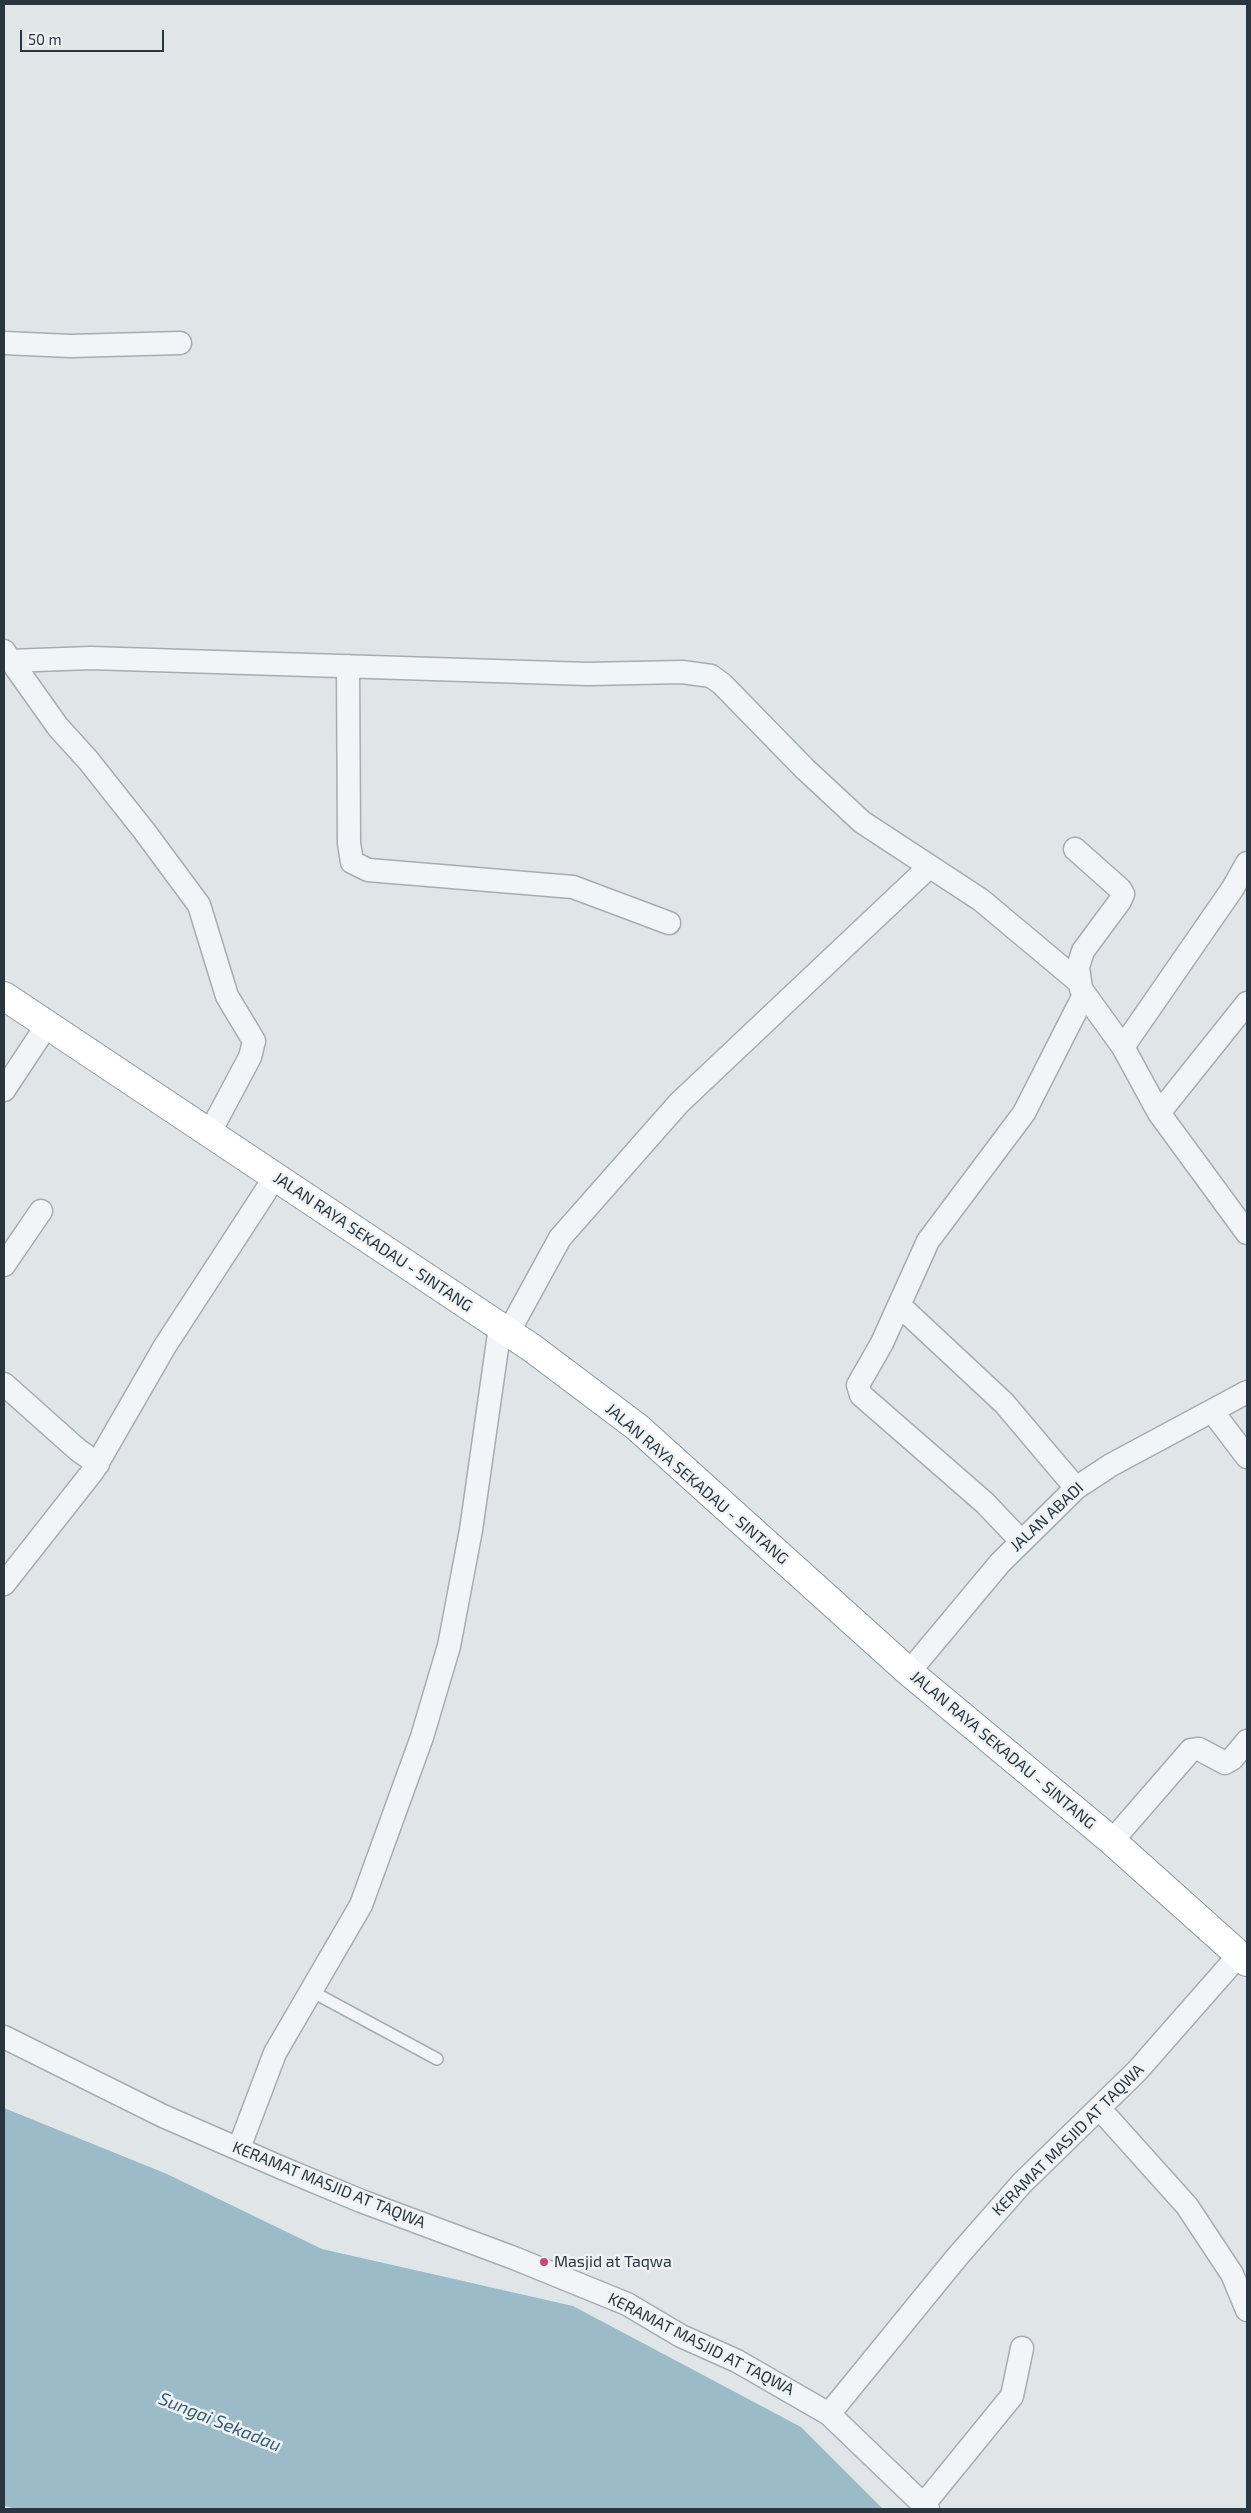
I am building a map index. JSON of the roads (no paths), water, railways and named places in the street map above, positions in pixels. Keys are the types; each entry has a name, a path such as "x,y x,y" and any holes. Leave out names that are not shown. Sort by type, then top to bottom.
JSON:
{"highway":[{"name":"JALAN RAYA SEKADAU - SINTANG","path":"4,996 504,1330 637,1427 909,1672 1112,1841 1243,1958"}],"street":[{"path":"4,342 70,346 180,343"},
{"path":"6,656 588,674 682,672 711,676 722,684 798,762 862,822 981,900 1082,988 1123,1046 1159,1113 1247,1233"},
{"path":"6,656 58,728 88,760 199,905 228,996 254,1041 250,1057 209,1134"},
{"path":"348,666 349,843 352,862 368,870 573,887 669,923"},
{"path":"1021,1541 985,1503 883,1414 859,1390 860,1381 880,1349 928,1241 1024,1113 1082,988 1078,967 1083,951 1120,901 1123,894 1120,889 1075,849"},
{"path":"1123,1046 1240,895 1247,863"},
{"path":"239,2148 275,2053 361,1905 435,1697 449,1646 471,1530 504,1330 560,1238 679,1103 929,867"},
{"path":"1159,1113 1247,1003"},
{"path":"4,1090 47,1025"},
{"path":"4,1584 98,1464 165,1346 276,1177"},
{"path":"4,1265 41,1211"},
{"path":"899,1305 1004,1403 1076,1488"},
{"path":"4,1384 78,1450 98,1464"},
{"name":"JALAN ABADI","path":"909,1672 1000,1562 1076,1488 1111,1465 1247,1392"},
{"path":"1212,1411 1247,1457"},
{"path":"1112,1841 1191,1750 1199,1749 1225,1762 1232,1759 1247,1741"},
{"name":"KERAMAT MASJID AT TAQWA","path":"4,2037 163,2116 361,2201 627,2304 681,2336 758,2372 829,2414 998,2210 1049,2155 1160,2048 1243,1958"},
{"path":"1099,2108 1188,2206 1232,2274 1247,2310"},
{"path":"829,2414 926,2507 1012,2396 1022,2348"}],"lane":[{"path":"311,1991 437,2059"}],"water":[{"name":"Sungai Sekadau","path":"4,2108 167,2174 322,2249 573,2306 801,2427 883,2509 18,2509 4,2506"}],"place":[{"name":"Masjid at Taqwa","path":"544,2262"}]}
